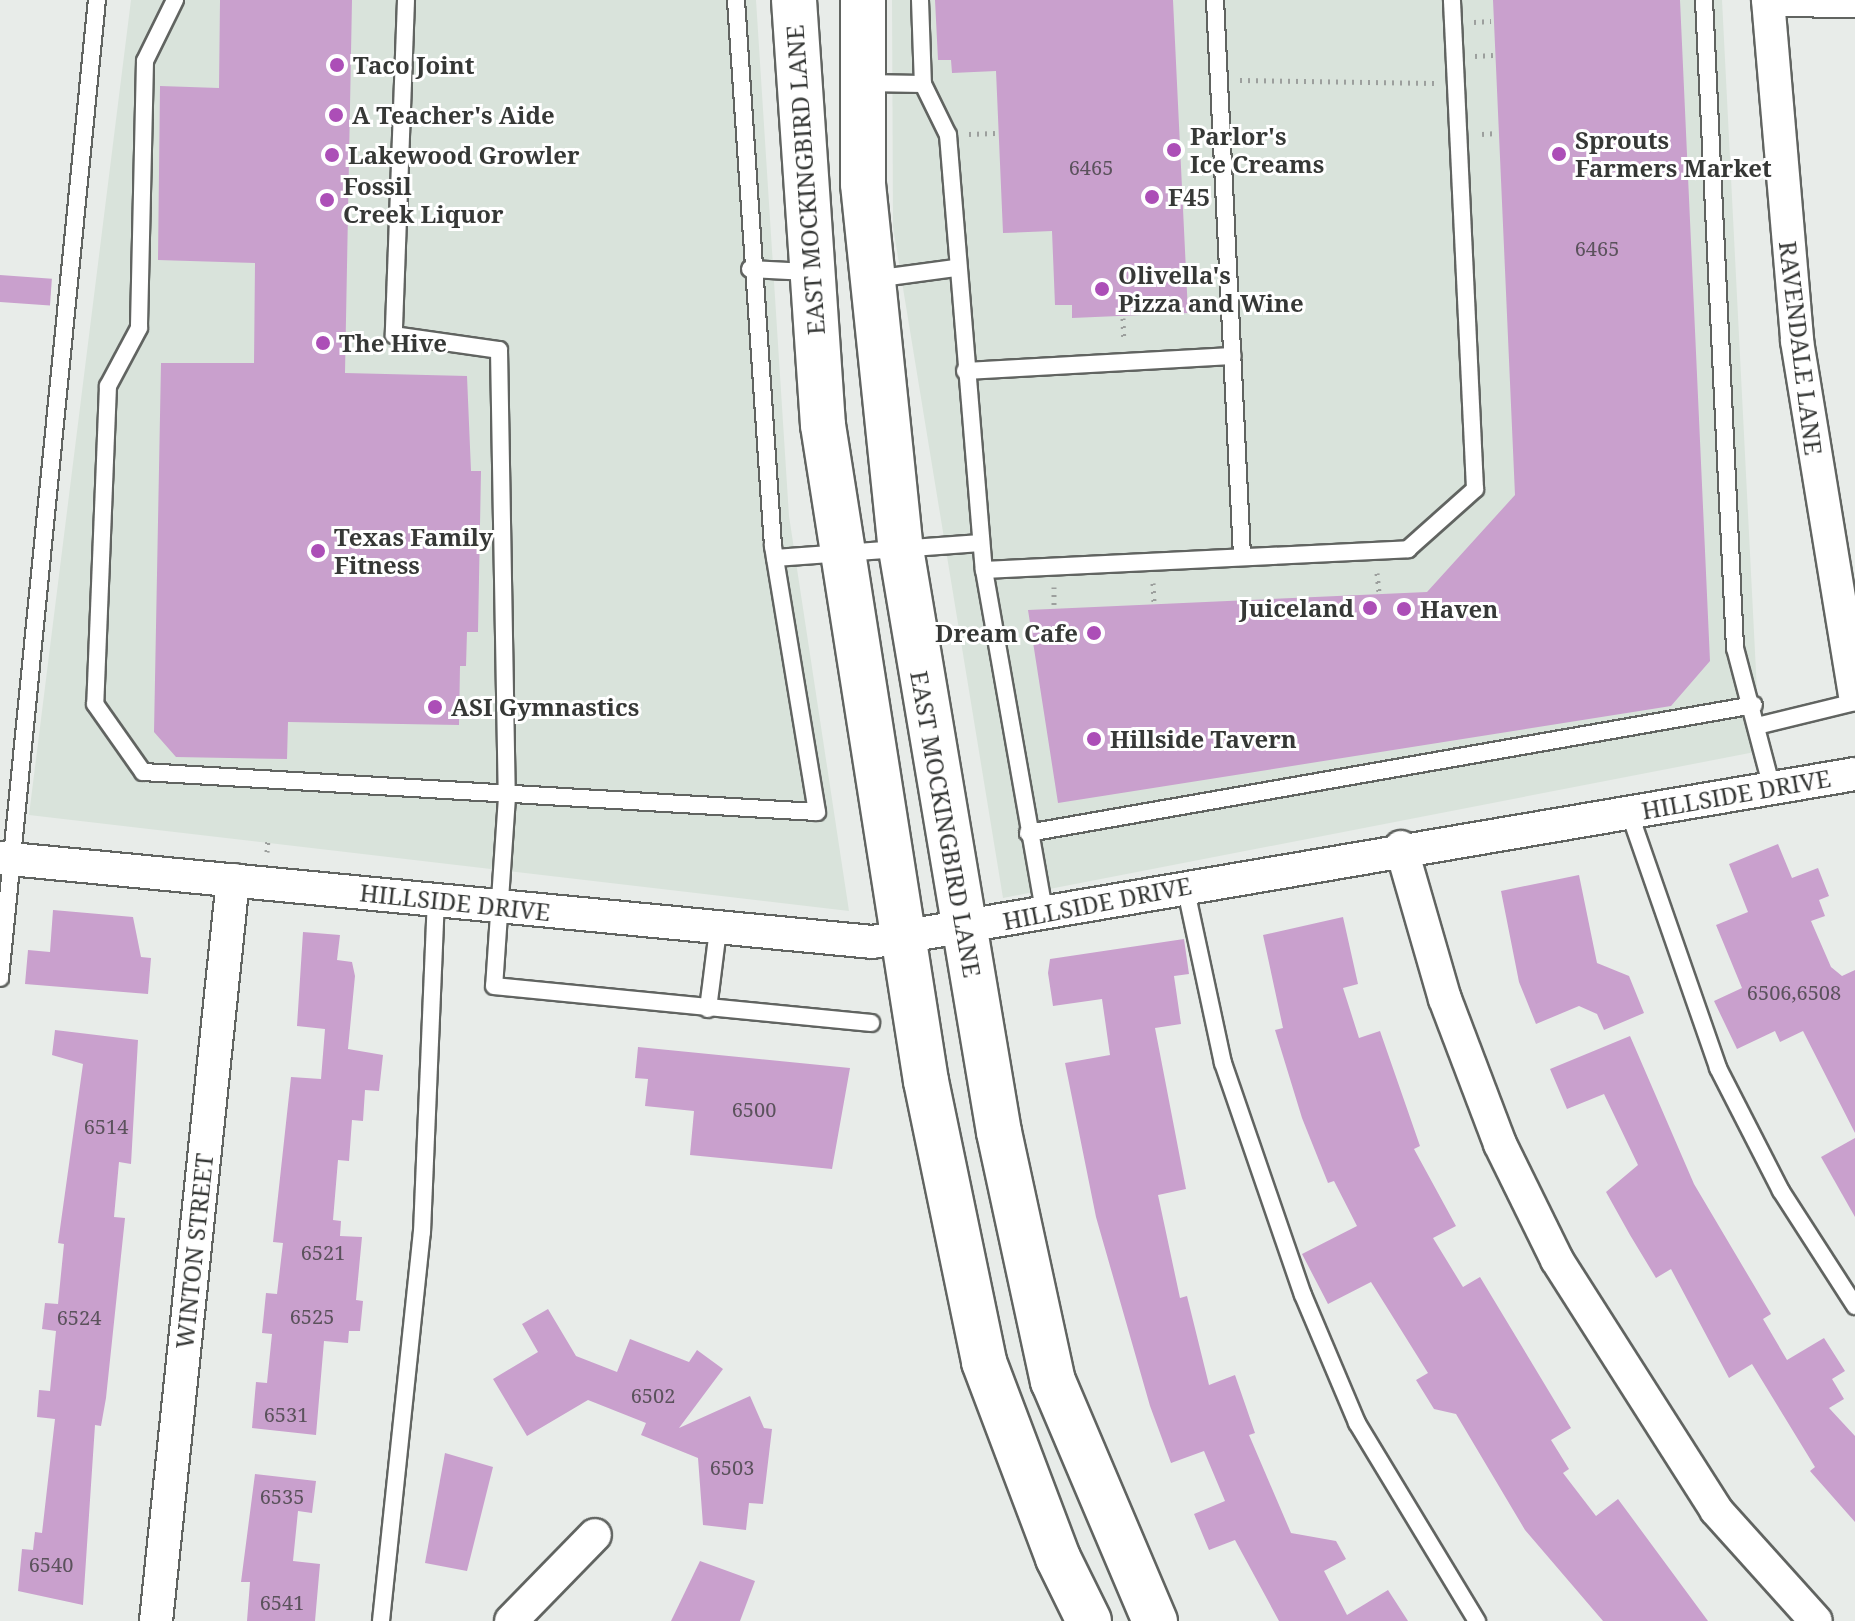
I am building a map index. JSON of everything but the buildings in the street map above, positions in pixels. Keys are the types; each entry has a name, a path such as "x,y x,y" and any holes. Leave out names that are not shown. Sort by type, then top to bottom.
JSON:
{"main road":[{"name":"EAST MOCKINGBIRD LANE","path":"794,0 808,272 839,553 904,939 984,1362 1052,1545 1089,1621"},
{"name":"EAST MOCKINGBIRD LANE","path":"863,0 862,83 871,280 901,549 1024,1265 1053,1381 1155,1621"}],"street":[{"path":"1768,0 1855,1"},
{"name":"RAVENDALE LANE","path":"1768,0 1797,341 1855,694"},
{"name":"HILLSIDE DRIVE","path":"6,859 850,943 904,939 1401,847 1855,774"},
{"path":"1401,847 1445,999 1500,1144 1557,1260 1716,1510 1816,1621"},
{"name":"WINTON STREET","path":"156,1621 233,880"},
{"path":"511,1621 595,1535"}],"lane":[{"path":"0,978 6,859 97,0"},
{"path":"175,0 145,61 139,328 108,386 95,704 143,772 507,797 817,812 775,558 750,269 736,0"},
{"path":"406,0 394,335 499,350 507,797 494,986 871,1023"},
{"path":"920,0 923,84 948,135 955,268 980,543 1044,912"},
{"path":"1215,0 1242,557"},
{"path":"984,570 1408,549 1475,489 1452,0"},
{"path":"1704,0 1735,648 1761,725 1772,788"},
{"path":"862,83 923,84"},
{"path":"871,280 955,268"},
{"path":"750,269 808,272"},
{"path":"965,371 1233,356"},
{"path":"775,558 980,543"},
{"path":"1761,725 1855,702"},
{"path":"1028,833 1754,705"},
{"path":"1629,812 1718,1068 1781,1191 1855,1306"},
{"path":"1185,886 1223,1063 1303,1295 1357,1423 1477,1621"},
{"path":"381,1621 422,1232 436,900"},
{"path":"708,1009 718,930"}],"path":[{"path":"1236,80 1439,83"}],"shaded area":[{"path":"131,0 756,0 789,516 849,911 29,815"},
{"path":"892,0 1722,0 1760,751 1003,898 893,227"}],"place":[{"name":"Taco Joint","path":"337,65"},
{"name":"A Teacher's Aide","path":"336,115"},
{"name":"Parlor's Ice Creams","path":"1174,150"},
{"name":"Sprouts Farmers Market","path":"1559,154"},
{"name":"Lakewood Growler","path":"332,155"},
{"name":"F45","path":"1152,197"},
{"name":"Fossil Creek Liquor","path":"327,200"},
{"name":"Olivella's Pizza and Wine","path":"1102,289"},
{"name":"The Hive","path":"323,343"},
{"name":"Texas Family Fitness","path":"318,551"},
{"name":"Juiceland","path":"1370,608"},
{"name":"Haven","path":"1404,609"},
{"name":"Dream Cafe","path":"1094,633"},
{"name":"ASI Gymnastics","path":"435,707"},
{"name":"Hillside Tavern","path":"1094,739"}]}
